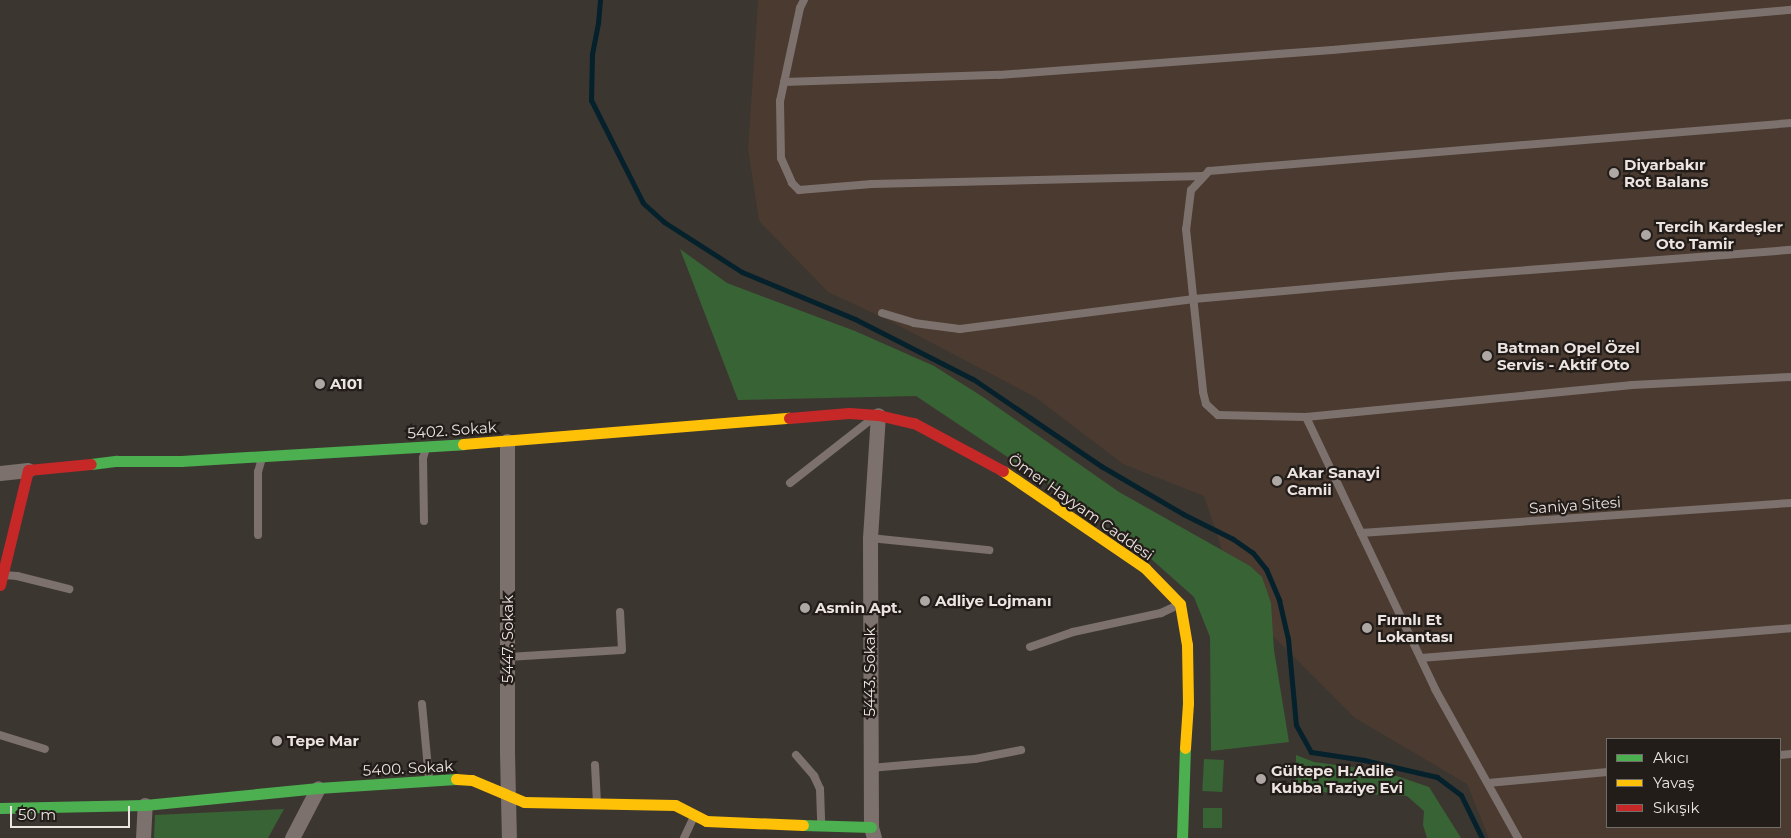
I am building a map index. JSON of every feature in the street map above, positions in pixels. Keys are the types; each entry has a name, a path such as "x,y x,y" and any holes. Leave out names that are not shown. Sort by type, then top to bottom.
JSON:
{"street":[{"name":"5402. Sokak","path":"28,470 117,461 263,456 507,441 849,412 878,415"},
{"name":"5443. Sokak","path":"872,833 870,768 870,538 878,415"},
{"name":"Ömer Hayyam Caddesi","path":"878,415 914,423 999,468 1145,568 1180,604"},
{"name":"5447. Sokak","path":"507,441 507,796 509,838"},
{"path":"0,473 28,470 1,580"},
{"path":"1180,604 1188,654 1182,838"},
{"name":"5400. Sokak","path":"0,808 145,805 318,788 472,780 524,802 541,804 675,805 706,821 821,825 842,830 872,833"},
{"path":"292,838 318,788"},
{"path":"143,838 145,805"}],"lane":[{"path":"804,0 800,8 780,101 781,158 792,183 798,190 872,184 1203,176"},
{"path":"784,82 1000,75 1332,50 1791,10"},
{"path":"1791,123 1209,171 1191,190 1186,228 1206,404 1218,415 1306,417 1632,386 1791,377"},
{"path":"882,313 914,323 960,329 1194,299 1451,276 1791,250"},
{"path":"790,483 878,415"},
{"path":"1306,417 1421,658 1518,838"},
{"path":"424,521 423,458 426,446"},
{"path":"258,535 258,472 263,456"},
{"name":"Saniya Sitesi","path":"1361,533 1791,503"},
{"path":"870,538 989,550"},
{"path":"1,580 17,576 69,589"},
{"path":"1030,647 1073,632 1161,613 1180,604"},
{"path":"508,657 622,650 620,612"},
{"path":"1421,658 1791,628"},
{"path":"422,704 430,781"},
{"path":"0,735 45,749"},
{"path":"870,768 975,759 1021,750"},
{"path":"796,755 814,776 820,789 821,825"},
{"path":"594,765 597,804"},
{"path":"1488,783 1606,772"},
{"path":"684,838 695,815"}],"shaded area":[{"path":"758,0 1791,0 1791,838 1489,838 1467,784 1355,718 1240,603 1204,496 1123,464 1035,397 888,320 828,292 759,221 748,149"}],"green space":[{"path":"680,249 727,283 855,331 934,366 983,397 1119,492 1250,566 1262,577 1271,603 1274,650 1289,742 1211,751 1210,637 1194,597 1123,534 916,396 738,400"},
{"path":"1296,755 1314,762 1382,771 1429,787 1461,838 1427,838 1423,825 1424,811 1407,796 1295,791"},
{"path":"1204,759 1224,760 1222,792 1202,791"},
{"path":"1203,808 1222,808 1222,828 1203,828"},
{"path":"284,809 268,838 154,838 155,815"}],"waterway":[{"path":"600,0 592,54 591,100 643,203 664,222 742,272 855,319 973,379 1101,466 1183,514 1233,539 1253,553 1266,569 1279,600 1288,639 1296,725 1311,752 1364,760 1437,777 1461,795 1482,838"}],"traffic: fast":[{"path":"91,464 117,461 181,461 463,444"},
{"path":"1182,838 1185,748"},
{"path":"0,808 145,805 318,788 456,779"},
{"path":"803,825 871,827"}],"traffic: slow":[{"path":"463,444 789,418"},
{"path":"1003,471 1145,568 1180,604 1187,645 1188,703 1185,748"},
{"path":"456,779 472,780 524,802 675,805 706,821 803,825"}],"traffic: jam":[{"path":"789,418 849,413 878,415 914,423 1003,471"},
{"path":"0,585 28,470 91,464"}],"place":[{"name":"Diyarbakır Rot Balans","path":"1614,173"},
{"name":"Tercih Kardeşler Oto Tamir","path":"1646,235"},
{"name":"Batman Opel Özel Servis - Aktif Oto","path":"1487,356"},
{"name":"A101","path":"320,384"},
{"name":"Akar Sanayi Camii","path":"1277,481"},
{"name":"Adliye Lojmanı","path":"925,601"},
{"name":"Asmin Apt.","path":"805,608"},
{"name":"Fırınlı Et Lokantası","path":"1367,628"},
{"name":"Tepe Mar","path":"277,741"},
{"name":"Gültepe H.Adile Kubba Taziye Evi","path":"1261,779"}]}
